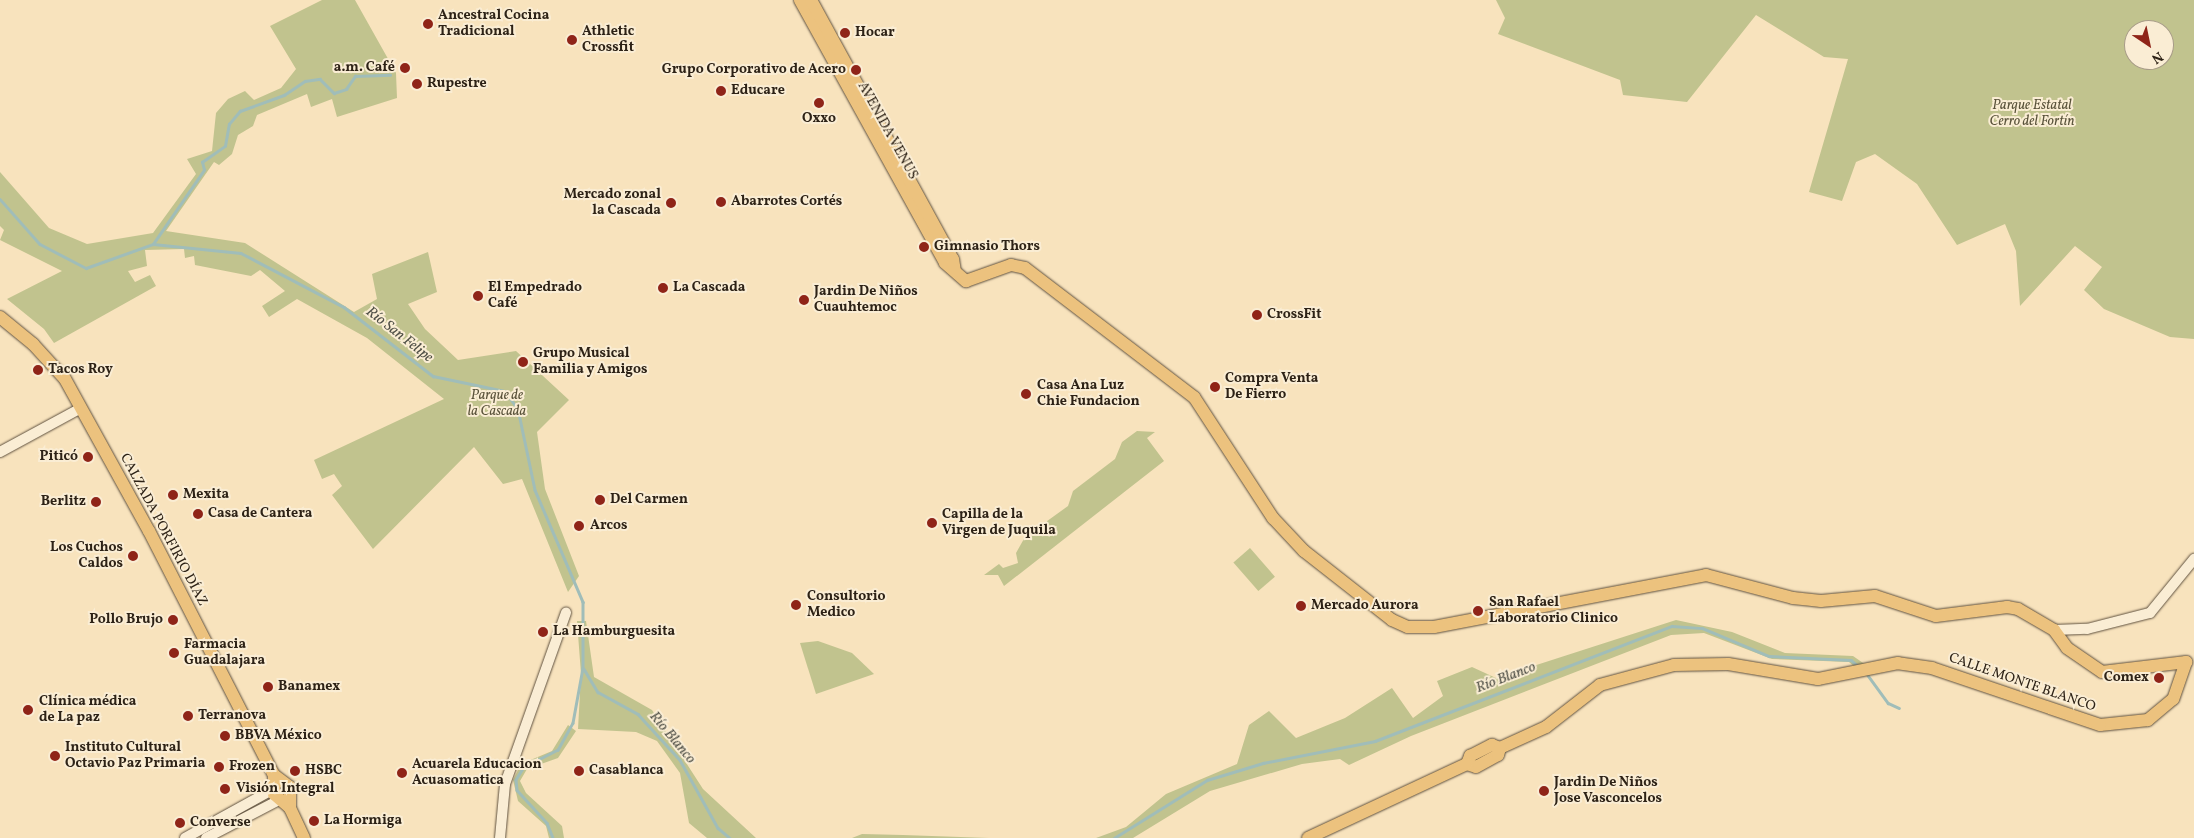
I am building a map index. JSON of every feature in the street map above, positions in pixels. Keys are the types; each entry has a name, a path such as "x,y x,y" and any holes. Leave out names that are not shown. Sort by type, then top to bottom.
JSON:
{"main road":[{"name":"AVENIDA VENUS","path":"800,0 925,231 957,275"},
{"name":"AVENIDA VENUS","path":"811,0 953,259 957,275"},
{"path":"957,275 968,280 1011,265 1025,268 1194,397 1251,490 1285,531 1350,590 1408,627 1434,627 1588,601 1706,575 1793,598 1821,601 1875,596 1952,617 2007,607 2054,630"},
{"name":"CALZADA PORFIRIO DÍAZ","path":"0,317 33,344 65,379 274,775 290,787 290,808"},
{"name":"CALLE MONTE BLANCO","path":"1308,838 1467,764 1474,768 1498,755 1500,748 1546,727 1600,684 1674,665 1728,664 1818,679 1857,672 1875,666 1898,663 1932,668 2100,725 2148,720 2173,699 2186,662 2102,672 2067,648 2054,630"},
{"path":"274,775 275,796 290,808 304,838"}],"street":[{"path":"0,452 81,408"},
{"path":"2054,630 2088,629 2150,613 2194,559"},
{"path":"500,838 505,784 566,613"},
{"path":"185,838 275,796"},
{"path":"206,838 275,796"}],"green space":[{"name":"Parque de la Cascada","path":"322,0 355,0 396,73 397,98 337,117 332,99 311,107 307,94 257,115 253,126 238,135 232,154 219,165 214,162 166,231 245,243 354,312 377,299 372,274 428,252 437,292 408,304 425,329 458,360 516,351 569,400 537,432 545,489 579,576 568,592 522,479 503,484 474,447 373,549 332,495 342,486 334,474 322,479 314,460 444,399 367,338 297,299 269,317 262,306 285,291 260,270 251,276 195,265 194,256 185,258 184,249 145,250 147,266 128,271 135,282 150,275 156,286 54,343 44,329 7,299 62,271 0,240 4,230 0,226 0,172 49,228 87,244 153,233 196,174 187,159 212,151 216,113 228,99 245,91 254,100 281,88 296,69 270,26"},
{"name":"Parque Estatal Cerro del Fortín","path":"1496,0 2194,0 2194,339 2170,337 2104,309 2084,290 2102,267 2075,246 2020,306 2016,251 2005,224 1957,245 1917,184 1875,154 1856,162 1842,201 1809,192 1848,59 1824,57 1756,15 1687,102 1623,95 1620,80 1498,34 1505,18"},
{"path":"1137,431 1155,432 1147,438 1164,461 1004,586 998,575 984,575 999,564 1003,568 1018,563 1016,553 1025,537 1068,506 1073,491 1115,459 1122,442"},
{"path":"1250,548 1275,577 1258,591 1233,562"},
{"path":"1676,620 1732,632 1785,653 1853,656 1866,665 1857,669 1849,662 1772,659 1704,633 1671,635 1411,736 1349,765 1340,759 1302,764 1210,791 1133,838 1096,838 1126,827 1166,794 1237,764 1249,725 1269,711 1296,738 1345,718 1392,688 1413,718 1443,696 1437,681 1472,667 1496,678"},
{"path":"577,621 586,621 594,677 652,710 703,789 756,838 707,838 689,823 680,773 657,741 636,732 578,729 581,674"},
{"path":"818,641 852,653 874,674 816,694 800,643"},
{"path":"568,725 576,731 558,758 527,769 520,781 526,793 562,826 564,838 549,838 546,826 518,801 513,780 521,764 552,751"},
{"path":"862,834 903,835 989,838 852,838"}],"waterway":[{"path":"153,244 204,170 202,162 225,146 229,124 240,111 284,95 305,81 320,79 334,93 346,89 355,76 390,75"},
{"name":"Río San Felipe","path":"0,199 40,244 86,268 153,244 241,253 344,307 433,376 505,391 518,409 535,490 583,602 583,668 573,723 558,750 524,767 516,780 517,790 547,823 553,838"},
{"name":"Río Blanco","path":"1114,838 1207,780 1263,763 1375,741 1672,626 1702,628 1769,656 1851,660 1859,667"},
{"name":"Río Blanco","path":"584,669 598,692 638,714 680,760 718,828 730,838"},
{"name":"Río Blanco","path":"1867,674 1888,703 1899,708"}],"place":[{"name":"Ancestral Cocina Tradicional","path":"428,24"},
{"name":"Hocar","path":"845,33"},
{"name":"Athletic Crossfit","path":"572,40"},
{"name":"a.m. Café","path":"405,68"},
{"name":"Grupo Corporativo de Acero","path":"856,70"},
{"name":"Rupestre","path":"417,84"},
{"name":"Educare","path":"721,91"},
{"name":"Oxxo","path":"819,103"},
{"name":"Abarrotes Cortés","path":"721,202"},
{"name":"Mercado zonal la Cascada","path":"671,203"},
{"name":"Gimnasio Thors","path":"924,247"},
{"name":"La Cascada","path":"663,288"},
{"name":"El Empedrado Café","path":"478,296"},
{"name":"Jardin De Niños Cuauhtemoc","path":"804,300"},
{"name":"CrossFit","path":"1257,315"},
{"name":"Grupo Musical Familia y Amigos","path":"523,362"},
{"name":"Tacos Roy","path":"38,370"},
{"name":"Compra Venta De Fierro","path":"1215,387"},
{"name":"Casa Ana Luz Chie Fundacion","path":"1026,394"},
{"name":"Piticó","path":"88,457"},
{"name":"Mexita","path":"173,495"},
{"name":"Del Carmen","path":"600,500"},
{"name":"Berlitz","path":"96,502"},
{"name":"Casa de Cantera","path":"198,514"},
{"name":"Capilla de la Virgen de Juquila","path":"932,523"},
{"name":"Arcos","path":"579,526"},
{"name":"Los Cuchos Caldos","path":"133,556"},
{"name":"Consultorio Medico","path":"796,605"},
{"name":"Mercado Aurora","path":"1301,606"},
{"name":"San Rafael Laboratorio Clinico","path":"1478,611"},
{"name":"Pollo Brujo","path":"173,620"},
{"name":"La Hamburguesita","path":"543,632"},
{"name":"Farmacia Guadalajara","path":"174,653"},
{"name":"Comex","path":"2159,678"},
{"name":"Banamex","path":"268,687"},
{"name":"Clínica médica de La paz","path":"28,710"},
{"name":"Terranova","path":"188,716"},
{"name":"BBVA México","path":"225,736"},
{"name":"Instituto Cultural Octavio Paz Primaria","path":"55,756"},
{"name":"Frozen","path":"219,767"},
{"name":"HSBC","path":"295,771"},
{"name":"Casablanca","path":"579,771"},
{"name":"Acuarela Educacion Acuasomatica","path":"402,773"},
{"name":"Visión Integral","path":"225,789"},
{"name":"Jardin De Niños Jose Vasconcelos","path":"1544,791"},
{"name":"La Hormiga","path":"314,821"},
{"name":"Converse","path":"180,823"}]}
